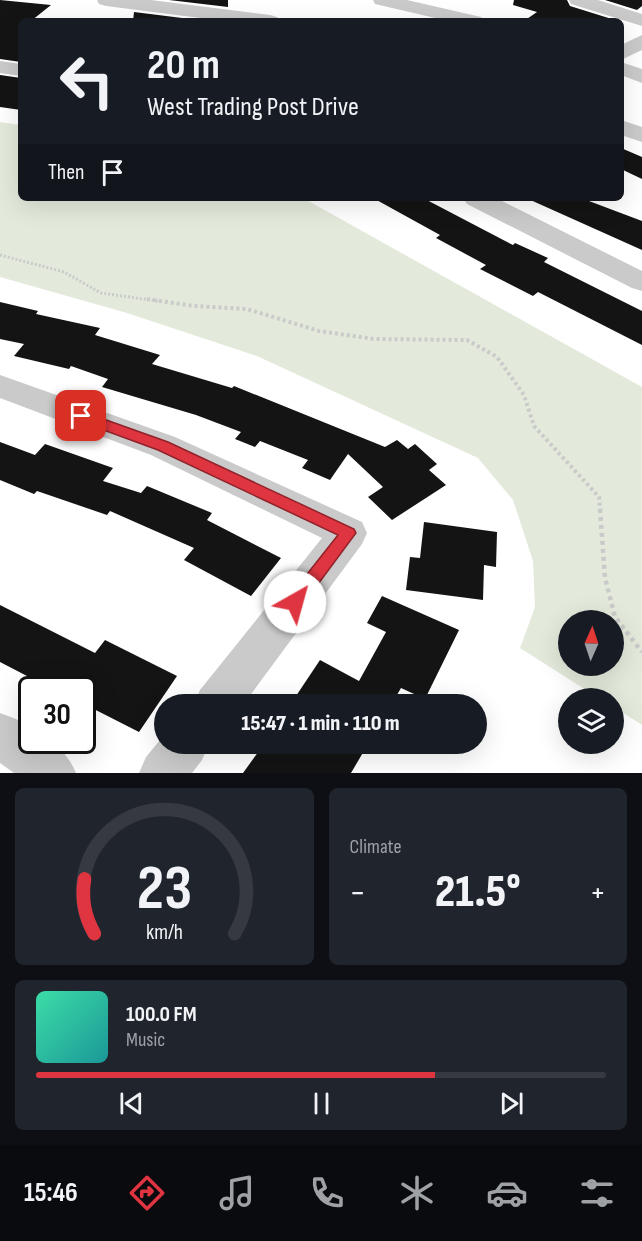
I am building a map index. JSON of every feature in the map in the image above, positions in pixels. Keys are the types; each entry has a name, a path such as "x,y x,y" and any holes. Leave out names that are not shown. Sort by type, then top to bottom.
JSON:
{"street":[{"path":"106,0 247,18"},
{"path":"382,0 461,18"},
{"path":"578,0 642,20"},
{"path":"624,52 642,41"},
{"path":"0,67 18,70"},
{"path":"624,69 642,76"},
{"path":"624,128 642,135"},
{"path":"482,201 642,282"},
{"path":"0,386 163,446 348,533 224,694"},
{"path":"0,735 52,773"},
{"path":"163,773 178,754"}],"path":[{"path":"0,255 64,272 101,293 194,306 247,309 319,331 374,339 401,341 445,338 467,340 482,346 497,357 510,373 524,395 534,426 563,460 582,476 599,498 605,578 615,617 642,652"}],"green space":[{"path":"0,122 18,125 18,201 308,201 642,387 642,725 624,713 624,688 583,688 564,676 624,676 624,610 558,610 558,672 520,648 535,607 533,561 513,500 478,458 257,356 127,313 0,277"}],"building":[{"path":"0,0 51,5 35,18 18,18 18,62 0,59"},
{"path":"169,0 228,0 228,7"},
{"path":"514,0 567,0 570,6 608,18 528,18 537,12 513,5"},
{"path":"605,0 642,0 642,6 637,10"},
{"path":"134,12 182,18 133,18"},
{"path":"0,75 18,78 18,110 0,107"},
{"path":"624,149 642,157 642,179 624,170"},
{"path":"378,201 429,201 513,245 515,243 548,258 544,262 642,311 642,345 538,292 533,296 480,269 486,265 436,238 440,235"},
{"path":"533,201 589,201 642,221 642,250"},
{"path":"0,302 38,311 36,314 100,328 95,335 160,355 152,364 232,388 234,386 385,447 397,440 408,449 415,444 437,464 429,470 446,485 392,520 368,497 383,487 348,454 330,480 302,468 308,460 260,441 255,447 235,439 241,432 196,415 102,387 108,379 71,366 69,369 14,356 24,344 0,339"},
{"path":"0,442 35,455 45,444 113,468 103,481 141,493 147,486 212,513 207,520 281,558 251,596 184,560 194,548 110,511 107,515 37,491 34,494 0,480"},
{"path":"424,522 497,532 496,567 484,565 483,600 406,590 410,557 420,558"},
{"path":"382,596 459,630 427,694 414,694 401,688 397,694 297,694 320,660 359,681 386,632 367,623"},
{"path":"0,605 95,653 105,640 177,676 165,694 154,694 154,710 139,732 96,710 96,676 27,676 0,662"},
{"path":"257,754 362,754 351,773 243,773"}],"route":[{"path":"81,416 163,446 348,533 295,602"}]}
